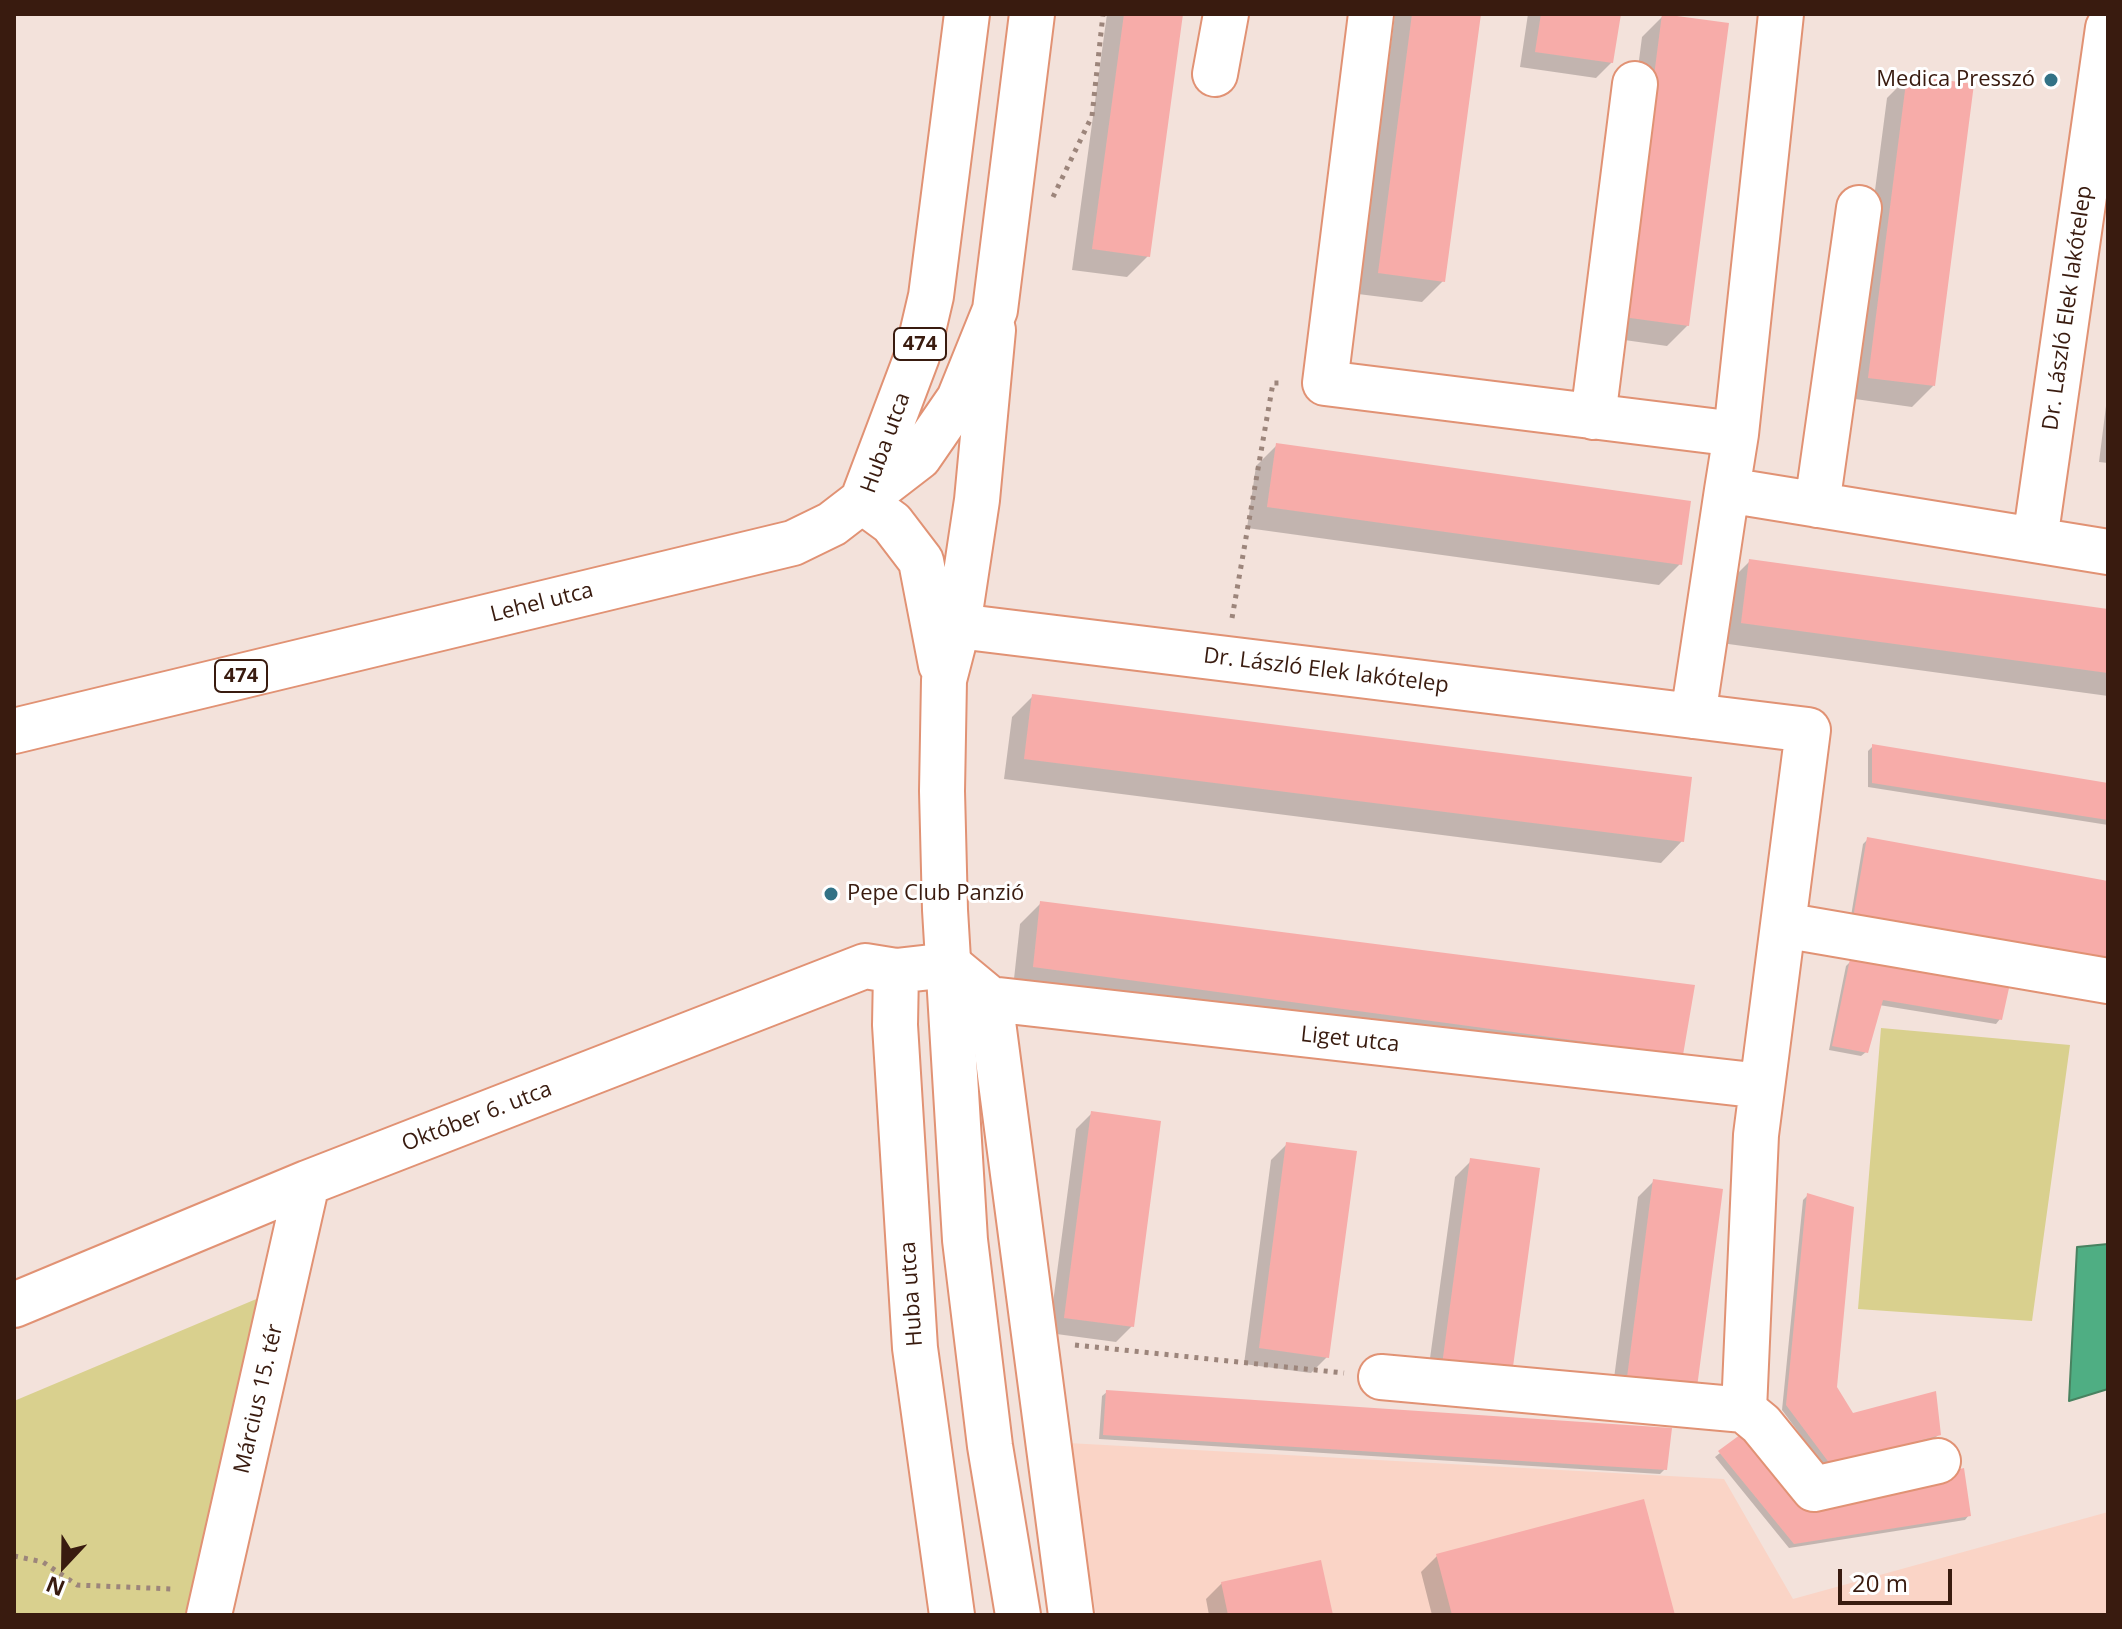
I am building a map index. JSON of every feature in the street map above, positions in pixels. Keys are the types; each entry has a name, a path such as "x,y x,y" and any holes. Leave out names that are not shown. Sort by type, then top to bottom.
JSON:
{"street":[{"name":"Huba utca","path":"862,501 917,356 931,296 967,14"},
{"name":"Huba utca","path":"1018,1615 990,1446 965,1240 942,791 944,680 958,626 977,500 995,310 1032,14"},
{"path":"1215,74 1226,14"},
{"path":"1371,14 1325,383 1736,434"},
{"path":"1693,716 1736,434 1781,14"},
{"name":"Dr. László Elek lakótelep","path":"2035,540 2108,28"},
{"path":"1593,417 1635,84"},
{"path":"1817,505 1859,208"},
{"name":"Huba utca","path":"862,501 919,457 938,432 959,399 995,310"},
{"path":"1727,490 2108,552"},
{"path":"862,501 892,523 921,561 944,680"},
{"name":"Lehel utca","path":"14,731 793,543 832,524 862,501"},
{"name":"Dr. László Elek lakótelep","path":"958,626 1808,730 1783,925"},
{"path":"1744,1410 1756,1135 1783,925 2108,981"},
{"path":"949,965 990,999 1071,1615"},
{"name":"Október 6. utca","path":"14,1305 307,1183 865,966 896,971 949,965"},
{"name":"Huba utca","path":"896,971 895,1025 915,1348 952,1615"},
{"name":"Liget utca","path":"990,999 1762,1086"},
{"name":"Március 15. tér","path":"212,1603 307,1183"},
{"path":"1381,1377 1744,1410 1761,1424 1814,1489 1938,1461"}],"path":[{"path":"1051,210 1053,194 1092,116 1103,14"},
{"path":"1225,659 1273,383 1325,383"},
{"path":"1074,1345 1381,1377"},
{"path":"14,1556 43,1562 77,1585 212,1603"}],"shaded area":[{"path":"1881,1028 2070,1045 2032,1321 1858,1309"},
{"path":"2108,1244 2108,1389 2069,1401 2077,1247"},
{"path":"292,1284 199,1615 14,1615 14,1401"},
{"path":"1068,1443 1724,1479 1793,1599 2108,1512 2108,1615 1096,1615"}],"building":[{"path":"1124,14 1183,14 1150,257 1092,249"},
{"path":"1412,14 1481,14 1445,282 1378,273"},
{"path":"1541,14 1621,14 1613,63 1535,52"},
{"path":"1662,14 1729,23 1689,326 1623,317"},
{"path":"1907,75 1974,84 1935,386 1868,378"},
{"path":"1276,443 1691,501 1682,565 1267,507"},
{"path":"1749,559 2108,609 2108,673 1741,623"},
{"path":"1032,694 1692,777 1684,842 1024,759"},
{"path":"1872,744 2108,783 2108,820 1872,783"},
{"path":"1867,837 2108,881 2108,958 1853,918"},
{"path":"1040,901 1695,985 1683,1055 1033,967"},
{"path":"1850,959 2011,979 2002,1020 1883,1000 1868,1053 1832,1046"},
{"path":"1091,1111 1161,1121 1134,1327 1064,1318"},
{"path":"1286,1142 1357,1151 1329,1358 1259,1348"},
{"path":"1470,1158 1540,1168 1512,1374 1442,1365"},
{"path":"1653,1179 1723,1189 1696,1395 1626,1385"},
{"path":"1807,1193 1854,1207 1837,1387 1853,1413 1936,1391 1941,1435 1830,1464 1786,1405"},
{"path":"1106,1390 1672,1428 1667,1470 1103,1435"},
{"path":"1748,1429 1807,1504 1964,1468 1971,1516 1794,1544 1718,1451"},
{"path":"1644,1499 1675,1615 1452,1615 1436,1554"},
{"path":"1321,1560 1333,1615 1228,1615 1221,1582"}],"place":[{"name":"Medica Presszó","path":"2051,80"},
{"name":"Pepe Club Panzió","path":"831,894"}]}
